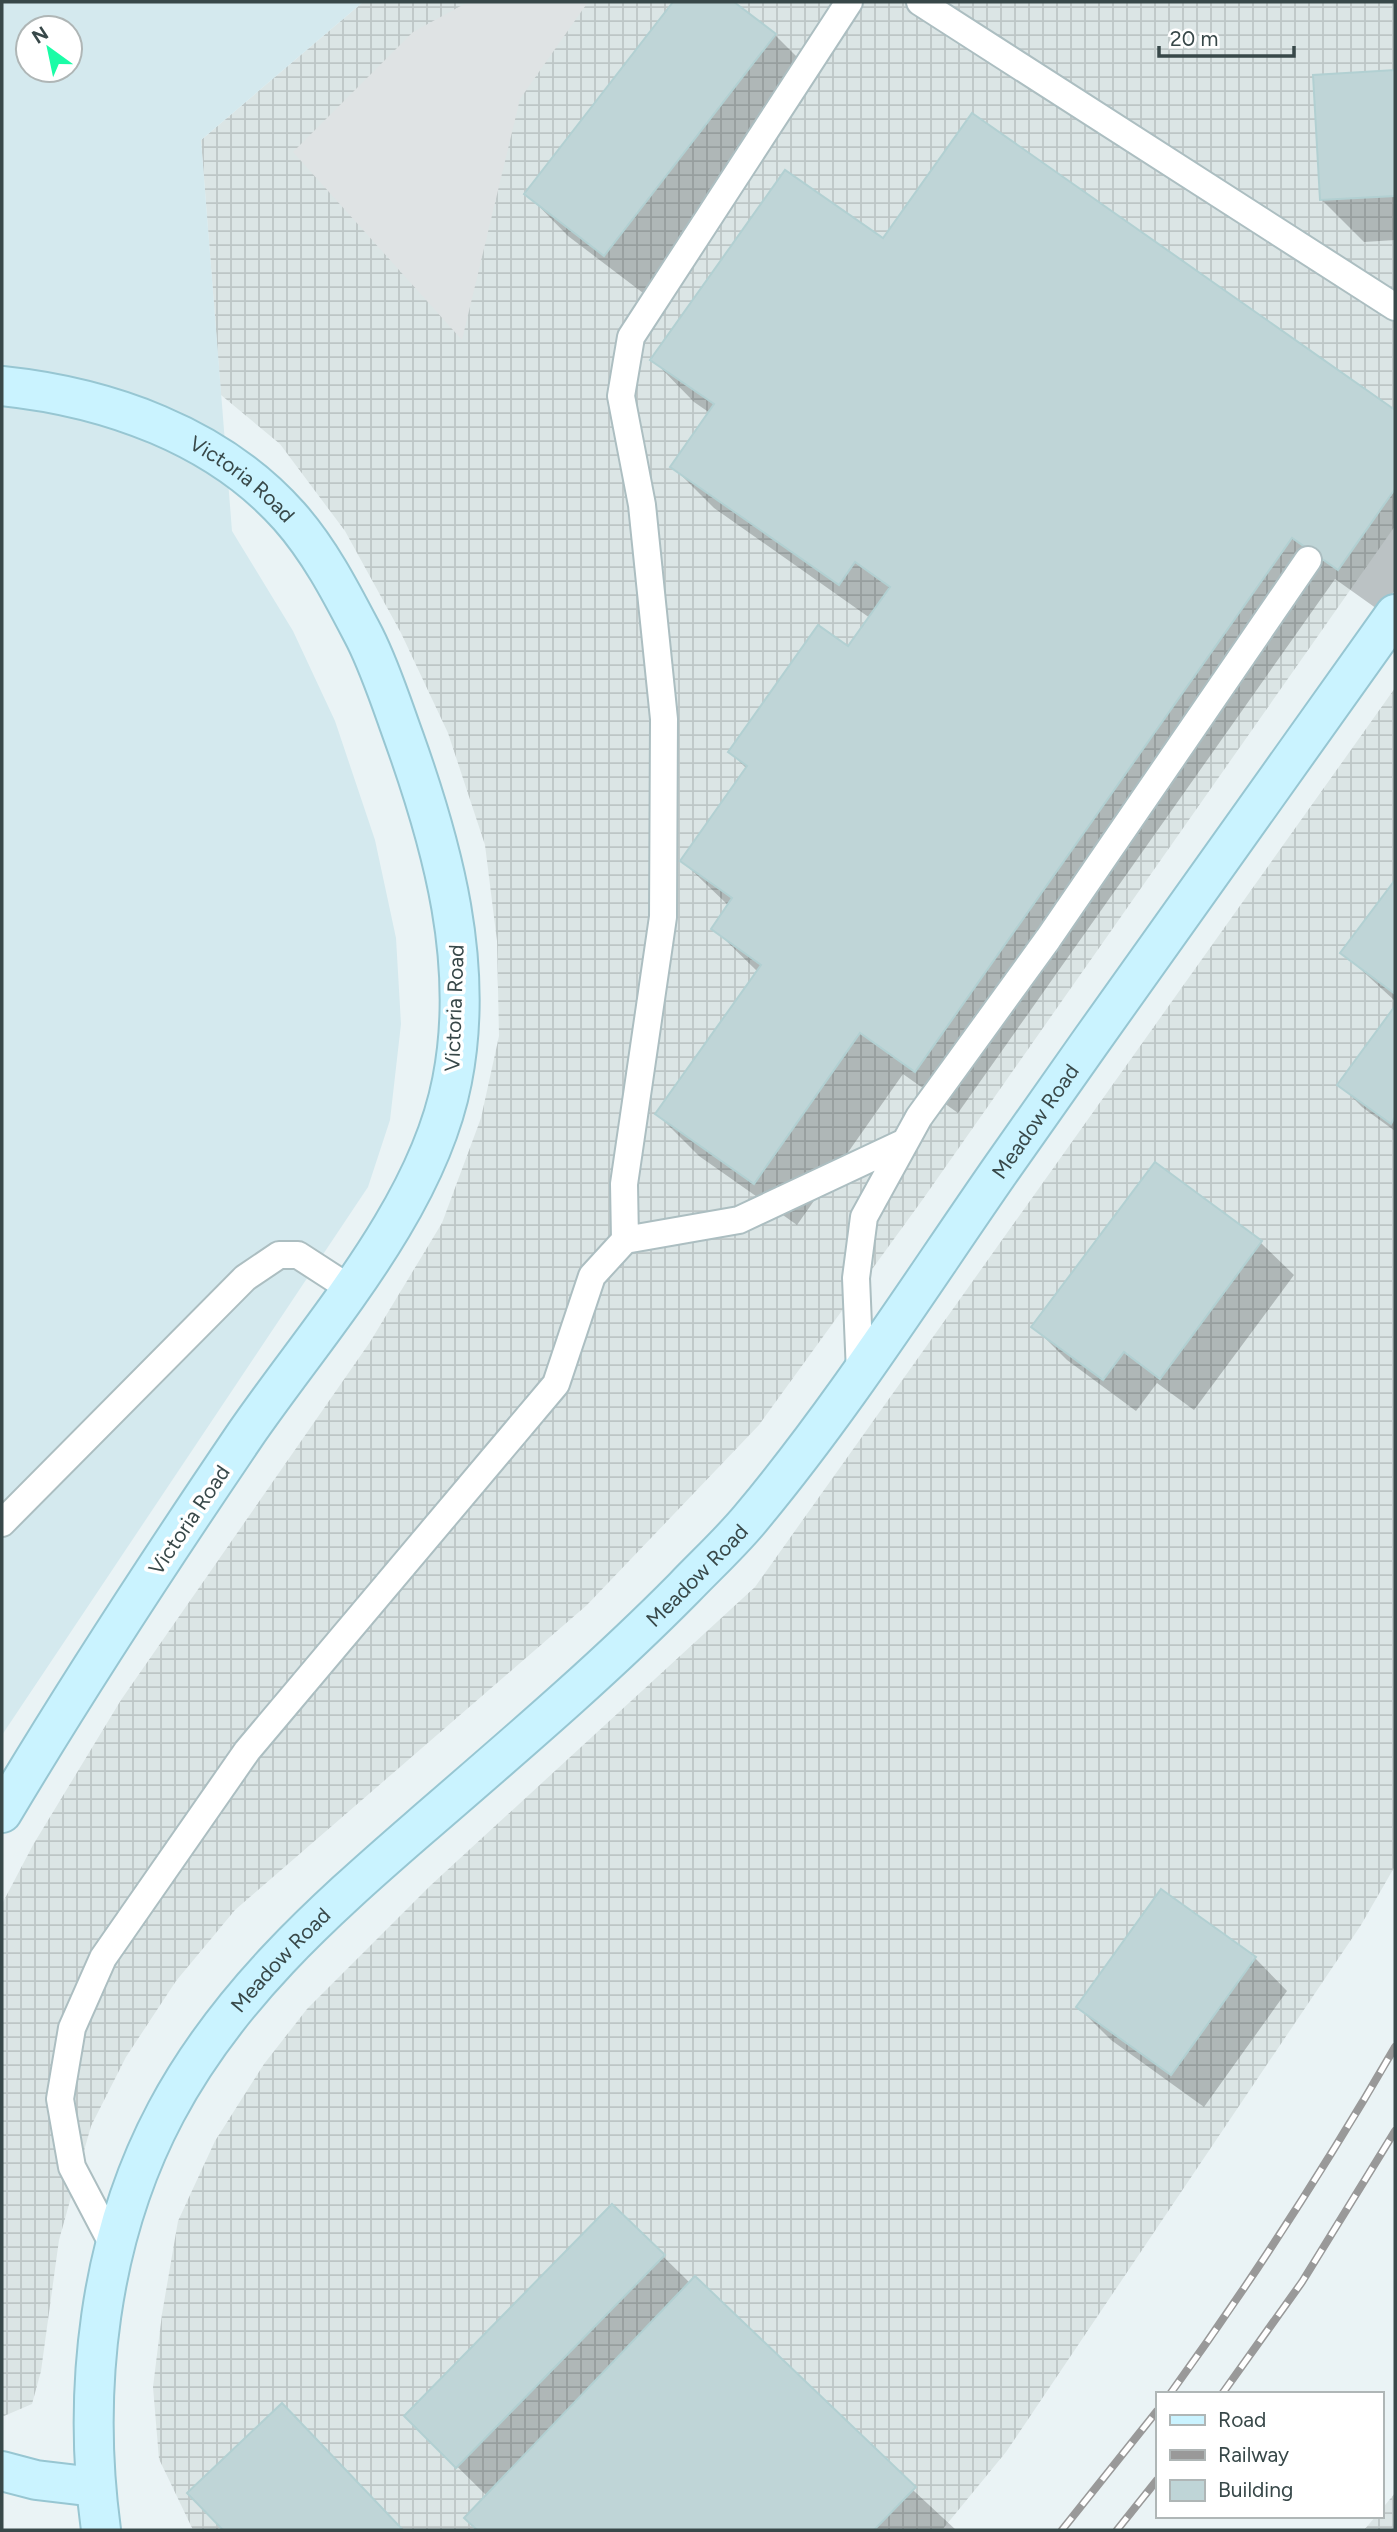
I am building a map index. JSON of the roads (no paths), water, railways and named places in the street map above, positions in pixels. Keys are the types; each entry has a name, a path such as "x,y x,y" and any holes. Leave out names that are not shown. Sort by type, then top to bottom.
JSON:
{"main road":[{"name":"Victoria Road","path":"2,386 42,390 154,421 238,467 290,517 336,581 375,659 436,839 452,902 457,941 458,1040 452,1083 428,1154 398,1219 247,1434 74,1691 2,1813"},
{"name":"Meadow Road","path":"101,2530 95,2487 97,2346 114,2247 143,2161 165,2113 232,2009 329,1907 538,1726 638,1634 747,1523 860,1373 1000,1170 1395,614"},
{"path":"2,2470 36,2480 95,2487"}],"lane":[{"path":"625,1240 624,1184 663,917 664,719 642,505 621,396 631,337 849,2"},
{"path":"920,2 1395,307"},
{"path":"860,1373 856,1278 864,1217 905,1142 919,1117 1048,939 1308,560"},
{"path":"114,2247 72,2167 60,2099 72,2028 103,1958 247,1751 556,1384 592,1276 625,1240 739,1220 905,1142"},
{"path":"2,1523 245,1278 279,1255 298,1255 349,1288"}],"railway":[{"path":"1171,2392 1287,2223 1395,2047"},
{"path":"1223,2392 1302,2282 1395,2131"},
{"path":"1062,2530 1156,2412"},
{"path":"1117,2530 1156,2481"}]}
